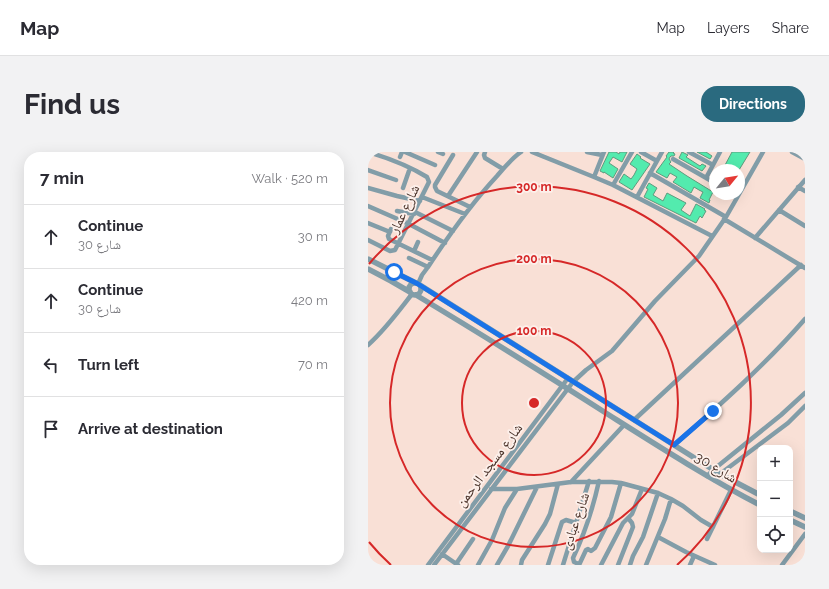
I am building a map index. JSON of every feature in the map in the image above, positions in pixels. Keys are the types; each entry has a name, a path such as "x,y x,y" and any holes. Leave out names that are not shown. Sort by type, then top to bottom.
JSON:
{"street":[{"path":"368,152 410,168 403,188"},
{"path":"448,196 477,152"},
{"path":"418,284 432,260 470,207 503,169 521,152"},
{"path":"587,152 603,153 594,176"},
{"path":"613,185 632,152"},
{"path":"641,152 657,161"},
{"path":"637,197 662,152"},
{"path":"689,152 711,164"},
{"name":"شارع مسجد الرحمن","path":"745,181 763,152"},
{"path":"485,153 485,158 503,169"},
{"path":"536,153 594,176 712,236"},
{"path":"713,164 718,153"},
{"path":"795,153 805,159"},
{"path":"402,154 435,166"},
{"path":"453,155 435,185 436,189 437,191 470,207"},
{"path":"673,159 709,180"},
{"name":"شارع عمار","path":"397,246 429,184 426,176 410,168"},
{"path":"368,170 396,180"},
{"path":"706,178 709,172"},
{"path":"634,420 803,267 650,173"},
{"path":"755,238 805,180"},
{"path":"798,187 805,191"},
{"path":"368,188 397,196 421,199 465,214"},
{"name":"شارع مسجد الرحمن","path":"428,565 565,388 612,351 655,301 699,256 725,218 734,200"},
{"path":"368,206 409,224 445,243"},
{"path":"779,210 805,226"},
{"path":"398,211 414,213 453,231"},
{"path":"368,223 390,230 388,238 397,246 414,251 432,260"},
{"path":"368,240 390,251 393,251 397,246"},
{"path":"414,251 418,242"},
{"path":"409,258 428,267"},
{"name":"شارع 30","path":"368,259 418,284 720,474 757,493"},
{"name":"شارع 30","path":"368,269 413,293 486,337 707,476 757,503"},
{"path":"413,293 409,287 410,285 418,284"},
{"path":"368,345 387,326 413,293 420,292 421,290 418,284"},
{"path":"674,445 752,376 805,319"},
{"name":"شارع مسجد الرحمن","path":"434,565 565,388 568,378"},
{"path":"707,476 781,415 805,393"},
{"path":"714,480 788,423 805,406"},
{"path":"609,415 614,408"},
{"path":"781,415 788,423"},
{"path":"571,482 624,425"},
{"path":"491,489 517,489 588,481 621,483 658,493 671,499 713,527"},
{"path":"563,565 588,481"},
{"name":"شارع عبادى","path":"579,564 574,562 573,558 589,520 599,481"},
{"path":"579,564 586,550 591,551 595,548 611,517 621,483"},
{"path":"521,565 522,560 550,514 558,484"},
{"path":"497,565 537,487"},
{"path":"601,565 623,523 632,514 642,488"},
{"path":"478,565 492,540 505,508 517,489"},
{"path":"707,539 731,490"},
{"path":"630,565 643,537 658,493"},
{"path":"646,565 658,537 671,499"},
{"path":"793,512 805,518"},
{"path":"618,565 633,527 628,518"},
{"path":"548,565 562,522 566,520 576,523"},
{"path":"793,521 805,527"},
{"path":"782,565 805,534"},
{"path":"658,537 715,565"},
{"path":"442,554 457,564 473,539"},
{"path":"690,565 694,556"}],"building":[{"path":"609,152 616,152 619,154 620,152 627,152 622,162 613,157 609,163 618,169 613,178 600,171"},
{"path":"669,152 674,152 674,156 671,156 669,159 671,162 669,164 709,190 709,203 700,198 703,192 694,187 691,193 673,182 677,177 670,173 667,178 656,172 667,157 666,156"},
{"path":"682,152 688,155 686,157 700,166 702,164 706,166 702,171 679,158"},
{"path":"697,152 706,152 712,156 710,159"},
{"path":"732,152 750,152 743,164 726,164"},
{"path":"637,154 641,157 640,158 650,164 632,190 619,182 624,174 631,179 634,175 637,169 630,164"},
{"path":"649,183 657,188 653,195 663,201 667,193 686,203 681,210 690,216 696,204 705,209 704,210 706,211 702,218 700,216 696,223 644,197"}],"route":[{"path":"394,272 420,285 674,445 713,411"}]}
